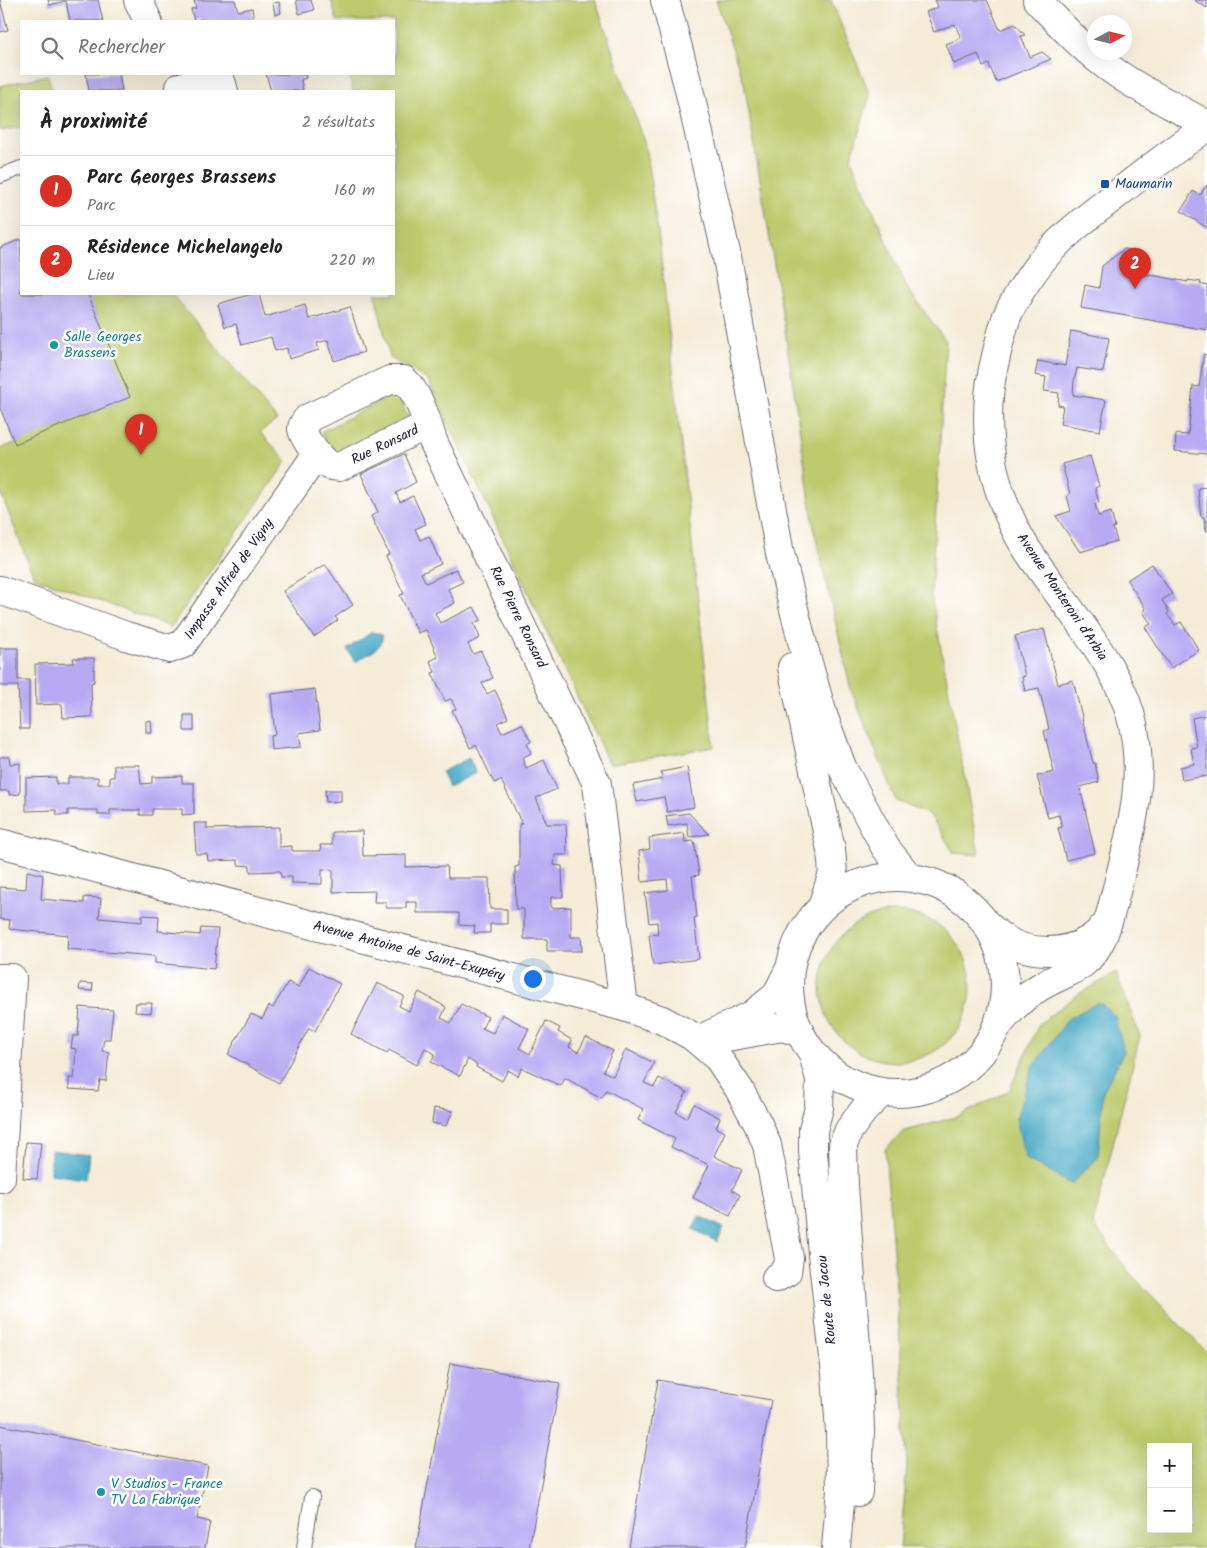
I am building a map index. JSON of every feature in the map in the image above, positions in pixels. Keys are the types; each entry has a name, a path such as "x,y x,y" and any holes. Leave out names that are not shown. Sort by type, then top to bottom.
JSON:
{"street":[{"path":"138,0 148,20"},
{"path":"666,0 688,85 727,257 780,554 803,645 823,715 842,767 885,847 909,877"},
{"path":"1037,0 1072,36 1104,64 1207,126"},
{"path":"178,84 217,78 221,81 224,90"},
{"path":"688,85 747,457 765,553 787,645 831,850 833,873 822,907"},
{"name":"Avenue Monteroni d'Arbia","path":"996,1028 1015,1004 1037,988 1072,972 1086,961 1102,939 1110,915 1136,806 1138,774 1136,744 1130,714 1119,685 1104,657 1021,540 1004,504 992,460 987,428 988,394 996,355 1007,316 1025,285 1051,250 1086,219 1155,164 1207,126"},
{"name":"Rue Pierre Ronsard","path":"317,454 305,439 302,430 308,418 390,380 404,380 410,385 433,441 597,784 624,1007"},
{"name":"Rue Ronsard","path":"317,454 324,462 331,466 339,467 427,424"},
{"name":"Impasse Alfred de Vigny","path":"0,590 126,636 170,649 177,648 183,644 317,454"},
{"name":"Avenue Antoine de Saint-Exupéry","path":"0,843 624,1007 662,1020 699,1036 720,1038 782,1027 806,1043"},
{"path":"699,1036 752,1015 776,996 789,970 800,936 822,907 840,892 862,882 885,877 909,877 939,885 965,901 986,924 1001,957 1005,993 996,1028 977,1058 950,1080 916,1092 881,1093 855,1086 832,1072 806,1043"},
{"name":"Avenue Monteroni d'Arbia","path":"986,924 1005,939 1029,949 1053,951 1078,947 1098,934 1110,915"},
{"name":"Route de Jacou","path":"789,970 790,1002 820,1079 819,1108 814,1130 813,1151 822,1254 836,1374 840,1432 841,1490 836,1548"},
{"path":"0,978 12,978 5,1015 1,1178"},
{"name":"Avenue Antoine de Saint-Exupéry","path":"699,1036 734,1081 768,1145 789,1258 787,1272 776,1278"},
{"name":"Route de Jacou","path":"852,1548 858,1492 860,1430 858,1373 844,1186 844,1145 849,1130 864,1110 881,1093"}],"lane":[{"path":"0,176 20,168"},
{"path":"304,1548 312,1497"}],"green space":[{"path":"331,0 595,0 645,145 659,240 714,747 609,764 428,380 390,358 375,295 395,295 395,90 353,90 349,75 395,75 395,20 337,20"},
{"path":"716,0 831,0 870,95 851,159 907,288 946,341 931,594 979,855 954,853 930,815 896,801 851,690 814,529 786,337 744,83"},
{"path":"48,75 52,90 20,90 20,127 0,131 0,86"},
{"path":"88,295 173,295 277,420 260,432 287,461 171,627 34,577 0,491 0,449 129,397"},
{"path":"396,393 409,419 334,457 321,432"},
{"path":"896,912 911,913 925,917 938,924 949,934 959,945 966,958 970,972 970,1002 966,1016 959,1029 949,1040 938,1050 925,1057 911,1061 896,1062 881,1061 867,1057 854,1050 843,1040 833,1029 826,1016 822,1002 821,987 822,972 826,958 833,945 843,934 854,924 867,917 881,913"},
{"path":"1116,973 1140,1036 1093,1224 1128,1271 1207,1353 1207,1548 900,1548 907,1465 899,1326 885,1149 905,1131 959,1116 1009,1091 1039,1024 1077,995"}],"water":[{"path":"372,632 382,635 380,644 373,651 355,662 347,649"},
{"path":"469,758 476,773 448,787 441,772"},
{"path":"1099,1002 1115,1016 1124,1052 1103,1092 1098,1158 1071,1184 1025,1158 1016,1119 1032,1068 1069,1018"},
{"path":"51,1150 89,1155 86,1179 50,1174"},
{"path":"699,1216 724,1228 717,1242 693,1229"}],"building":[{"path":"0,0 8,30 0,32"},
{"path":"48,0 98,0 103,20 70,20 66,1 49,5"},
{"path":"194,0 235,0 238,11 252,8 254,20 194,20 191,9 196,8"},
{"path":"296,0 311,0 314,10 299,14"},
{"path":"935,0 987,0 1000,30 1015,24 1025,35 1021,36 1030,57 1042,52 1051,59 996,82 989,64 983,67 978,54 954,64 946,44 961,38 955,24 934,32 926,12 938,7"},
{"path":"1194,0 1207,0 1207,8"},
{"path":"279,2 281,13 275,15 273,3"},
{"path":"86,75 119,75 122,90 89,90"},
{"path":"266,75 305,75 306,78 301,80 303,90 271,90"},
{"path":"1207,185 1207,228 1181,211 1193,191 1200,195"},
{"name":"Salle Georges Brassens","path":"20,239 20,295 88,295 130,397 15,444 0,408 0,248"},
{"path":"1124,249 1139,251 1136,272 1188,282 1188,280 1201,282 1200,284 1207,286 1207,330 1081,308 1085,285 1099,288 1102,266"},
{"path":"249,295 259,295 265,317 305,305 309,319 350,307 364,352 334,361 328,340 317,343 319,350 289,359 287,348 275,351 271,337 242,345 236,324 225,327 218,304"},
{"path":"1071,331 1109,338 1103,372 1077,368 1074,381 1073,395 1106,400 1100,431 1060,424 1063,406 1058,405 1059,393 1044,391 1046,377 1035,375 1038,361 1065,366"},
{"path":"1204,354 1207,355 1207,454 1175,451 1176,434 1188,435 1193,386 1199,387"},
{"path":"404,454 416,482 396,493 400,502 413,496 426,524 415,529 420,540 429,536 441,564 421,573 426,583 456,569 463,582 448,589 455,603 435,613 440,623 474,607 481,620 474,623 480,638 468,644 473,654 481,651 493,678 482,683 487,694 495,690 508,718 497,723 502,733 522,724 531,742 527,743 531,753 522,758 526,768 544,760 557,789 536,798 547,824 566,824 567,855 555,855 554,865 562,866 563,897 551,897 551,908 571,907 571,937 581,937 582,951 547,951 547,939 524,939 524,909 516,909 515,867 519,866 519,824 522,824 501,780 494,783 476,745 470,748 452,710 456,709 451,699 445,701 432,673 435,672 430,661 438,657 426,630 418,633 400,595 404,594 386,556 389,554 371,516 378,512 361,474"},
{"path":"1090,456 1099,486 1095,488 1099,503 1095,504 1098,516 1111,512 1117,541 1080,552 1056,516 1071,511 1067,496 1070,494 1062,464"},
{"path":"1207,487 1206,531 1204,517 1201,517 1198,488"},
{"path":"325,564 353,605 335,617 338,620 314,637 283,591"},
{"path":"1152,564 1172,594 1162,600 1169,612 1167,614 1175,625 1181,622 1199,650 1171,668 1145,627 1151,624 1143,612 1146,609 1127,580"},
{"path":"1044,629 1058,684 1073,680 1099,782 1080,787 1095,853 1066,860 1058,828 1062,827 1059,815 1048,818 1037,776 1054,772 1044,731 1049,729 1039,688 1025,691 1022,677 1025,676 1015,636"},
{"path":"0,648 18,648 18,680 29,680 29,729 20,729 18,686 0,686"},
{"path":"73,658 94,658 94,682 91,683 92,717 63,718 62,704 36,705 35,664 74,663"},
{"path":"315,689 320,730 299,733 301,747 271,750 270,736 275,735 271,694"},
{"path":"184,715 194,715 194,731 184,731"},
{"path":"1207,715 1207,776 1182,780 1180,767 1194,764 1191,748 1197,747 1192,718"},
{"path":"151,720 152,733 146,733 146,721"},
{"path":"0,757 9,757 10,764 20,763 20,794 9,795 9,791 0,791"},
{"path":"114,765 139,765 141,784 152,783 152,777 182,776 182,783 194,783 194,814 182,815 182,809 152,809 152,815 140,815 140,810 110,810 110,815 98,815 98,810 68,810 68,815 57,815 56,810 26,811 26,778 56,777 56,784 68,784 68,777 98,777 98,784 110,784 110,777 114,777"},
{"path":"687,767 694,807 667,812 664,797 637,802 633,785 663,779 661,772"},
{"path":"325,790 341,790 341,801 326,802"},
{"path":"689,813 709,834 689,837 687,823 668,826 666,816"},
{"path":"194,823 207,823 207,829 279,827 279,847 292,846 292,851 321,851 320,845 332,845 332,832 362,831 363,856 406,855 406,867 447,866 448,878 489,878 490,909 507,909 507,924 490,924 490,933 474,933 475,926 459,925 459,913 417,913 417,902 406,902 406,908 386,908 386,902 374,902 375,891 333,892 333,870 322,869 322,884 292,883 292,877 281,877 280,871 250,872 250,866 238,865 238,860 208,861 207,854 196,854"},
{"path":"684,833 685,842 694,841 699,875 692,876 697,917 694,918 699,959 653,965 649,935 658,934 657,922 649,923 645,893 668,890 667,879 642,882 639,851 650,849 649,838"},
{"path":"27,871 43,875 41,899 84,903 84,897 101,898 99,918 142,922 142,915 159,916 158,931 200,935 201,928 218,929 214,969 155,963 155,956 67,949 68,935 9,929 10,920 0,919 0,887 26,889"},
{"path":"309,967 340,984 315,1031 309,1028 279,1083 228,1054 251,1014 262,1019 269,1006 273,1008 288,982 299,987"},
{"path":"80,983 93,984 92,991 79,990"},
{"path":"377,983 404,996 399,1006 409,1011 419,992 446,1007 441,1018 451,1023 461,1004 488,1017 482,1028 493,1033 502,1014 529,1029 519,1048 530,1054 546,1021 560,1028 558,1032 572,1040 569,1047 578,1052 586,1037 613,1051 603,1071 613,1076 626,1049 654,1063 644,1083 654,1087 659,1078 687,1092 676,1112 686,1118 694,1104 720,1118 716,1128 725,1132 714,1156 742,1170 732,1190 740,1195 730,1216 693,1198 709,1165 671,1147 675,1139 638,1120 643,1109 606,1090 602,1098 565,1078 561,1086 522,1068 518,1076 508,1070 502,1081 476,1067 477,1065 468,1059 460,1076 431,1062 435,1054 425,1048 417,1065 389,1050 387,1053 351,1034"},
{"path":"136,1003 152,1003 151,1013 135,1012"},
{"path":"80,1007 113,1010 110,1039 104,1039 102,1051 109,1052 106,1081 100,1080 98,1091 69,1089 69,1078 74,1078 76,1049 71,1048 73,1036 78,1036"},
{"path":"434,1108 453,1111 446,1126 432,1123"},
{"path":"26,1142 41,1143 37,1179 23,1178"},
{"path":"450,1363 560,1383 529,1548 416,1548"},
{"path":"658,1380 771,1400 745,1548 629,1548"},
{"name":"V Studios - France TV La Fabrique","path":"0,1425 208,1466 197,1519 210,1522 205,1548 0,1548"}],"place":[{"name":"Maumarin","path":"1105,184"},
{"name":"Résidence Michelangelo","path":"1135,289"},
{"name":"Salle Georges Brassens","path":"54,345"},
{"name":"Parc Georges Brassens","path":"141,455"},
{"name":"V Studios - France TV La Fabrique","path":"101,1492"}]}
